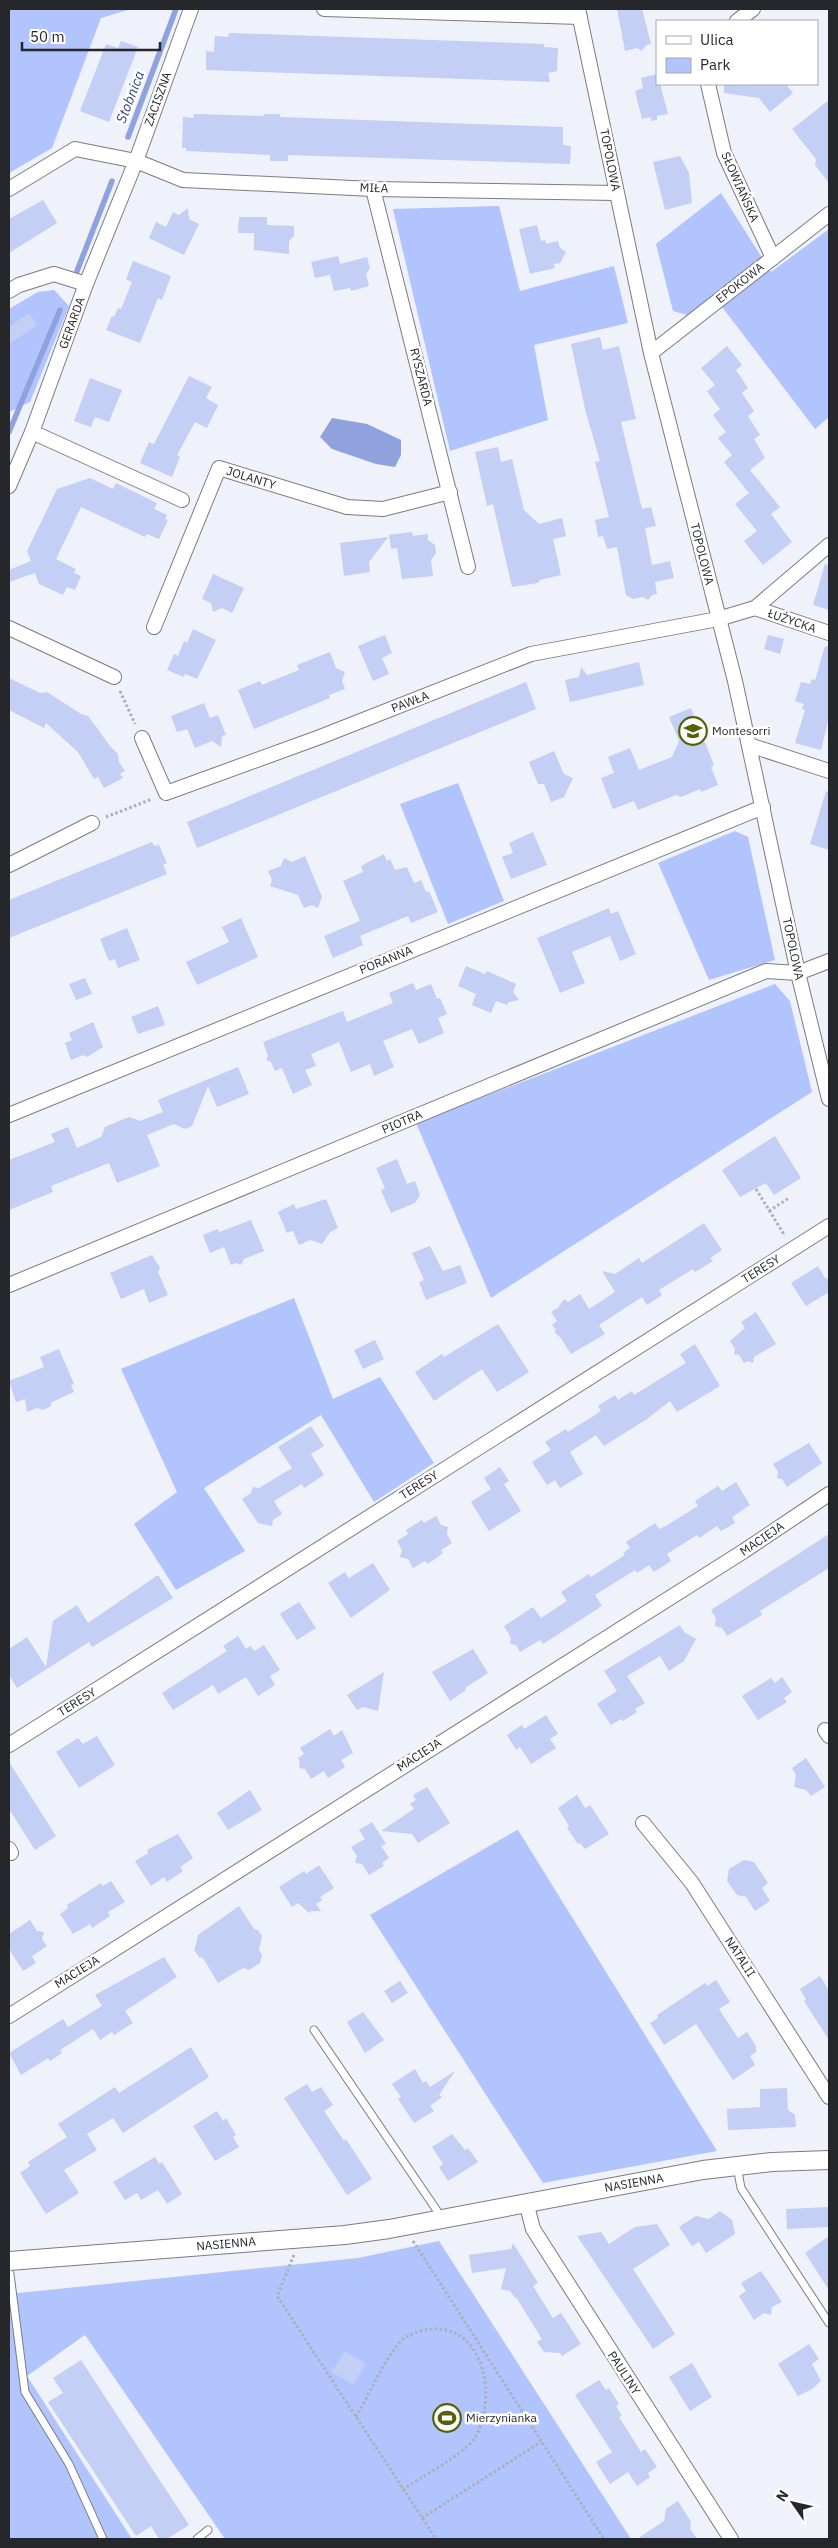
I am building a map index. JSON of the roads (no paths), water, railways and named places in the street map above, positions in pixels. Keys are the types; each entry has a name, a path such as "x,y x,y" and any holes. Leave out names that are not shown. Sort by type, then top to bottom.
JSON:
{"street":[{"name":"ZACISZNA","path":"136,161 191,9"},
{"path":"324,9 579,13"},
{"path":"738,20 753,9"},
{"name":"TOPOLOWA","path":"579,13 650,353 749,746 798,973 829,1099"},
{"name":"SŁOWIAŃSKA","path":"708,85 724,153 773,258"},
{"name":"MIŁA","path":"9,189 75,149 136,161 183,180 373,189 616,193"},
{"name":"GERARDA","path":"9,486 32,432 86,284 136,161"},
{"name":"RYSZARDA","path":"373,189 468,567"},
{"name":"EPOKOWA","path":"650,353 829,214"},
{"path":"9,291 18,285 54,274 86,284"},
{"path":"32,432 182,500"},
{"name":"JOLANTY","path":"154,627 220,468 348,507 383,509 450,492"},
{"path":"755,608 829,545"},
{"name":"PAWŁA","path":"142,738 166,793 320,737 531,654 718,619 755,608"},
{"name":"ŁUŻYCKA","path":"755,608 829,634"},
{"path":"9,628 114,677"},
{"path":"749,746 829,771"},
{"name":"PORANNA","path":"9,1115 763,807"},
{"path":"9,865 92,823"},
{"path":"798,973 829,961"},
{"name":"PIOTRA","path":"9,1285 766,972 798,973"},
{"name":"TERESY","path":"9,1745 829,1226"},
{"name":"MACIEJA","path":"9,2016 744,1551 829,1494"},
{"name":"NATALII","path":"643,1823 692,1883 829,2097"},
{"name":"NASIENNA","path":"9,2268 333,2236 737,2165 829,2160"},
{"name":"PAULINY","path":"526,2202 533,2229 731,2539"}],"lane":[{"path":"314,2030 442,2218"},
{"path":"737,2165 741,2188 829,2323"},
{"path":"9,2268 26,2392 69,2464 102,2539"},
{"path":"197,2539 208,2530"}],"waterway":[{"name":"Stobnica","path":"128,137 176,9"},
{"name":"Stobnica","path":"77,271 112,181"},
{"name":"Stobnica","path":"9,432 60,310"}],"place":[{"name":"Montesorri","path":"693,731"},
{"name":"Mierzynianka","path":"447,2418"}]}
